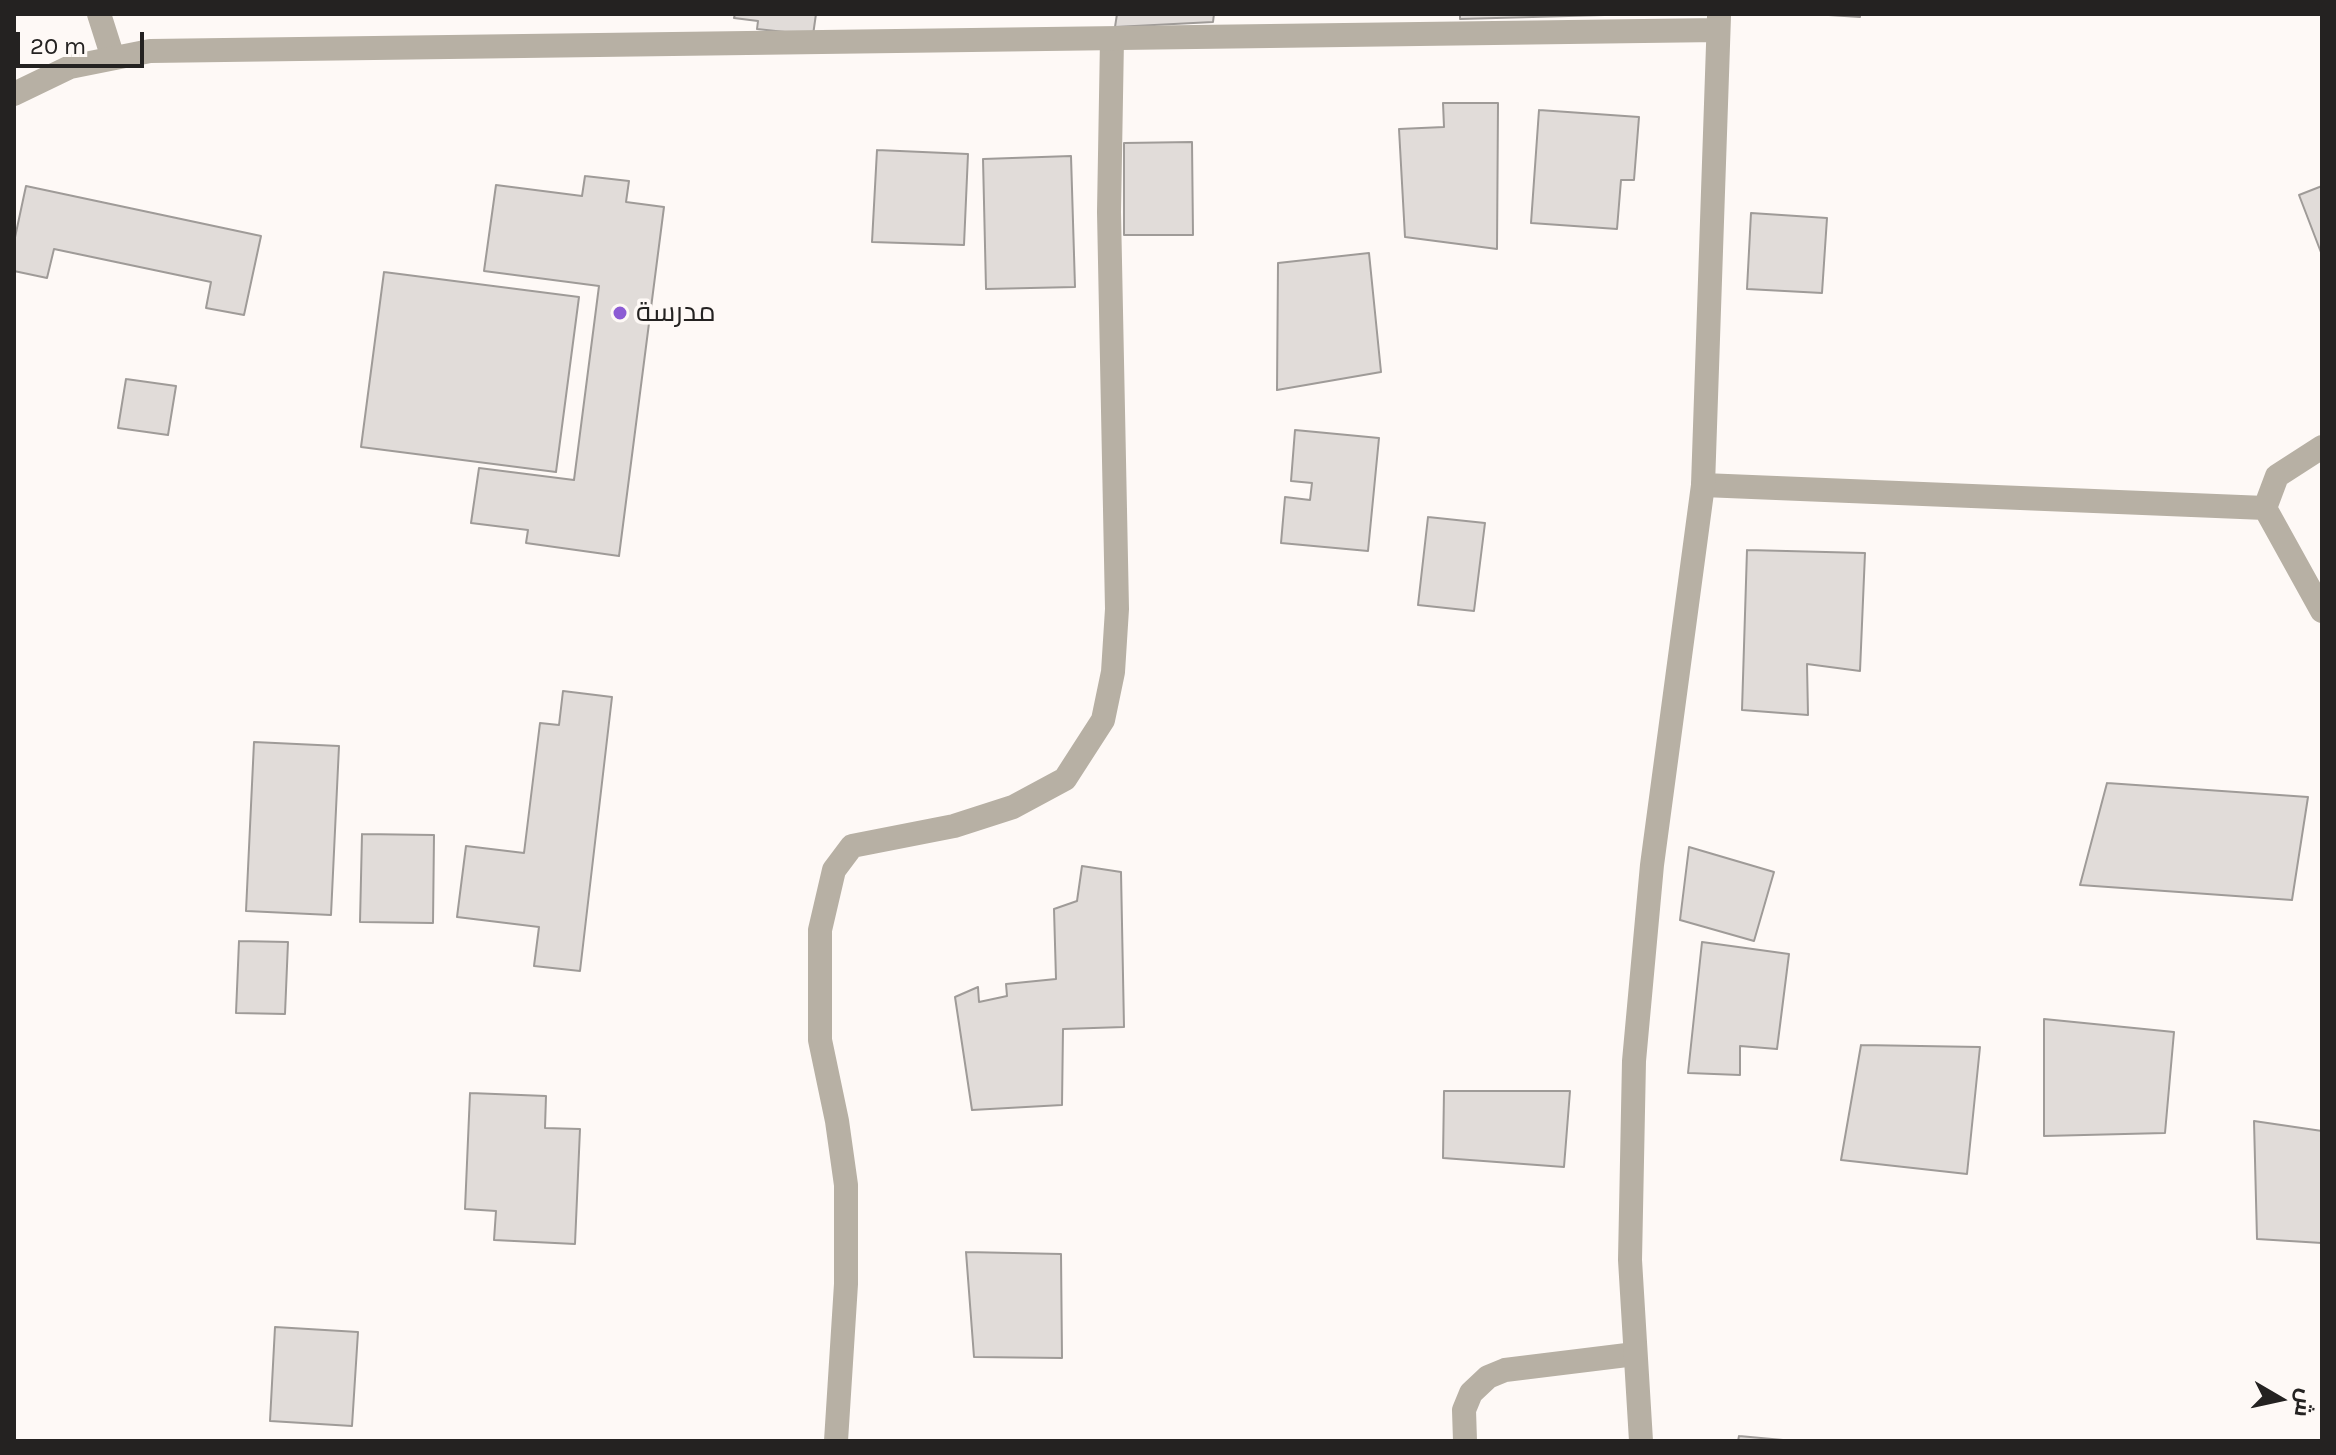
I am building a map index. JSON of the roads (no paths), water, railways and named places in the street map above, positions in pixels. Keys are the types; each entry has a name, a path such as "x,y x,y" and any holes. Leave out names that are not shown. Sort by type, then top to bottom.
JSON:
{"street":[{"path":"99,14 113,58"},
{"path":"14,94 70,67 150,51 1112,39 1719,22 1703,485 1652,865 1634,1061 1630,1260 1641,1441"},
{"path":"836,1441 846,1284 846,1185 837,1121 820,1040 820,930 834,870 852,846 954,826 1013,807 1065,779 1103,720 1113,672 1117,593 1109,212 1112,39"},
{"path":"2322,447 2277,476 2265,508 2322,611"},
{"path":"1703,485 2265,508"},
{"path":"1465,1441 1464,1410 1471,1393 1488,1377 1505,1370 1635,1354"}],"place":[{"name":"مدرسة","path":"620,313"}]}
